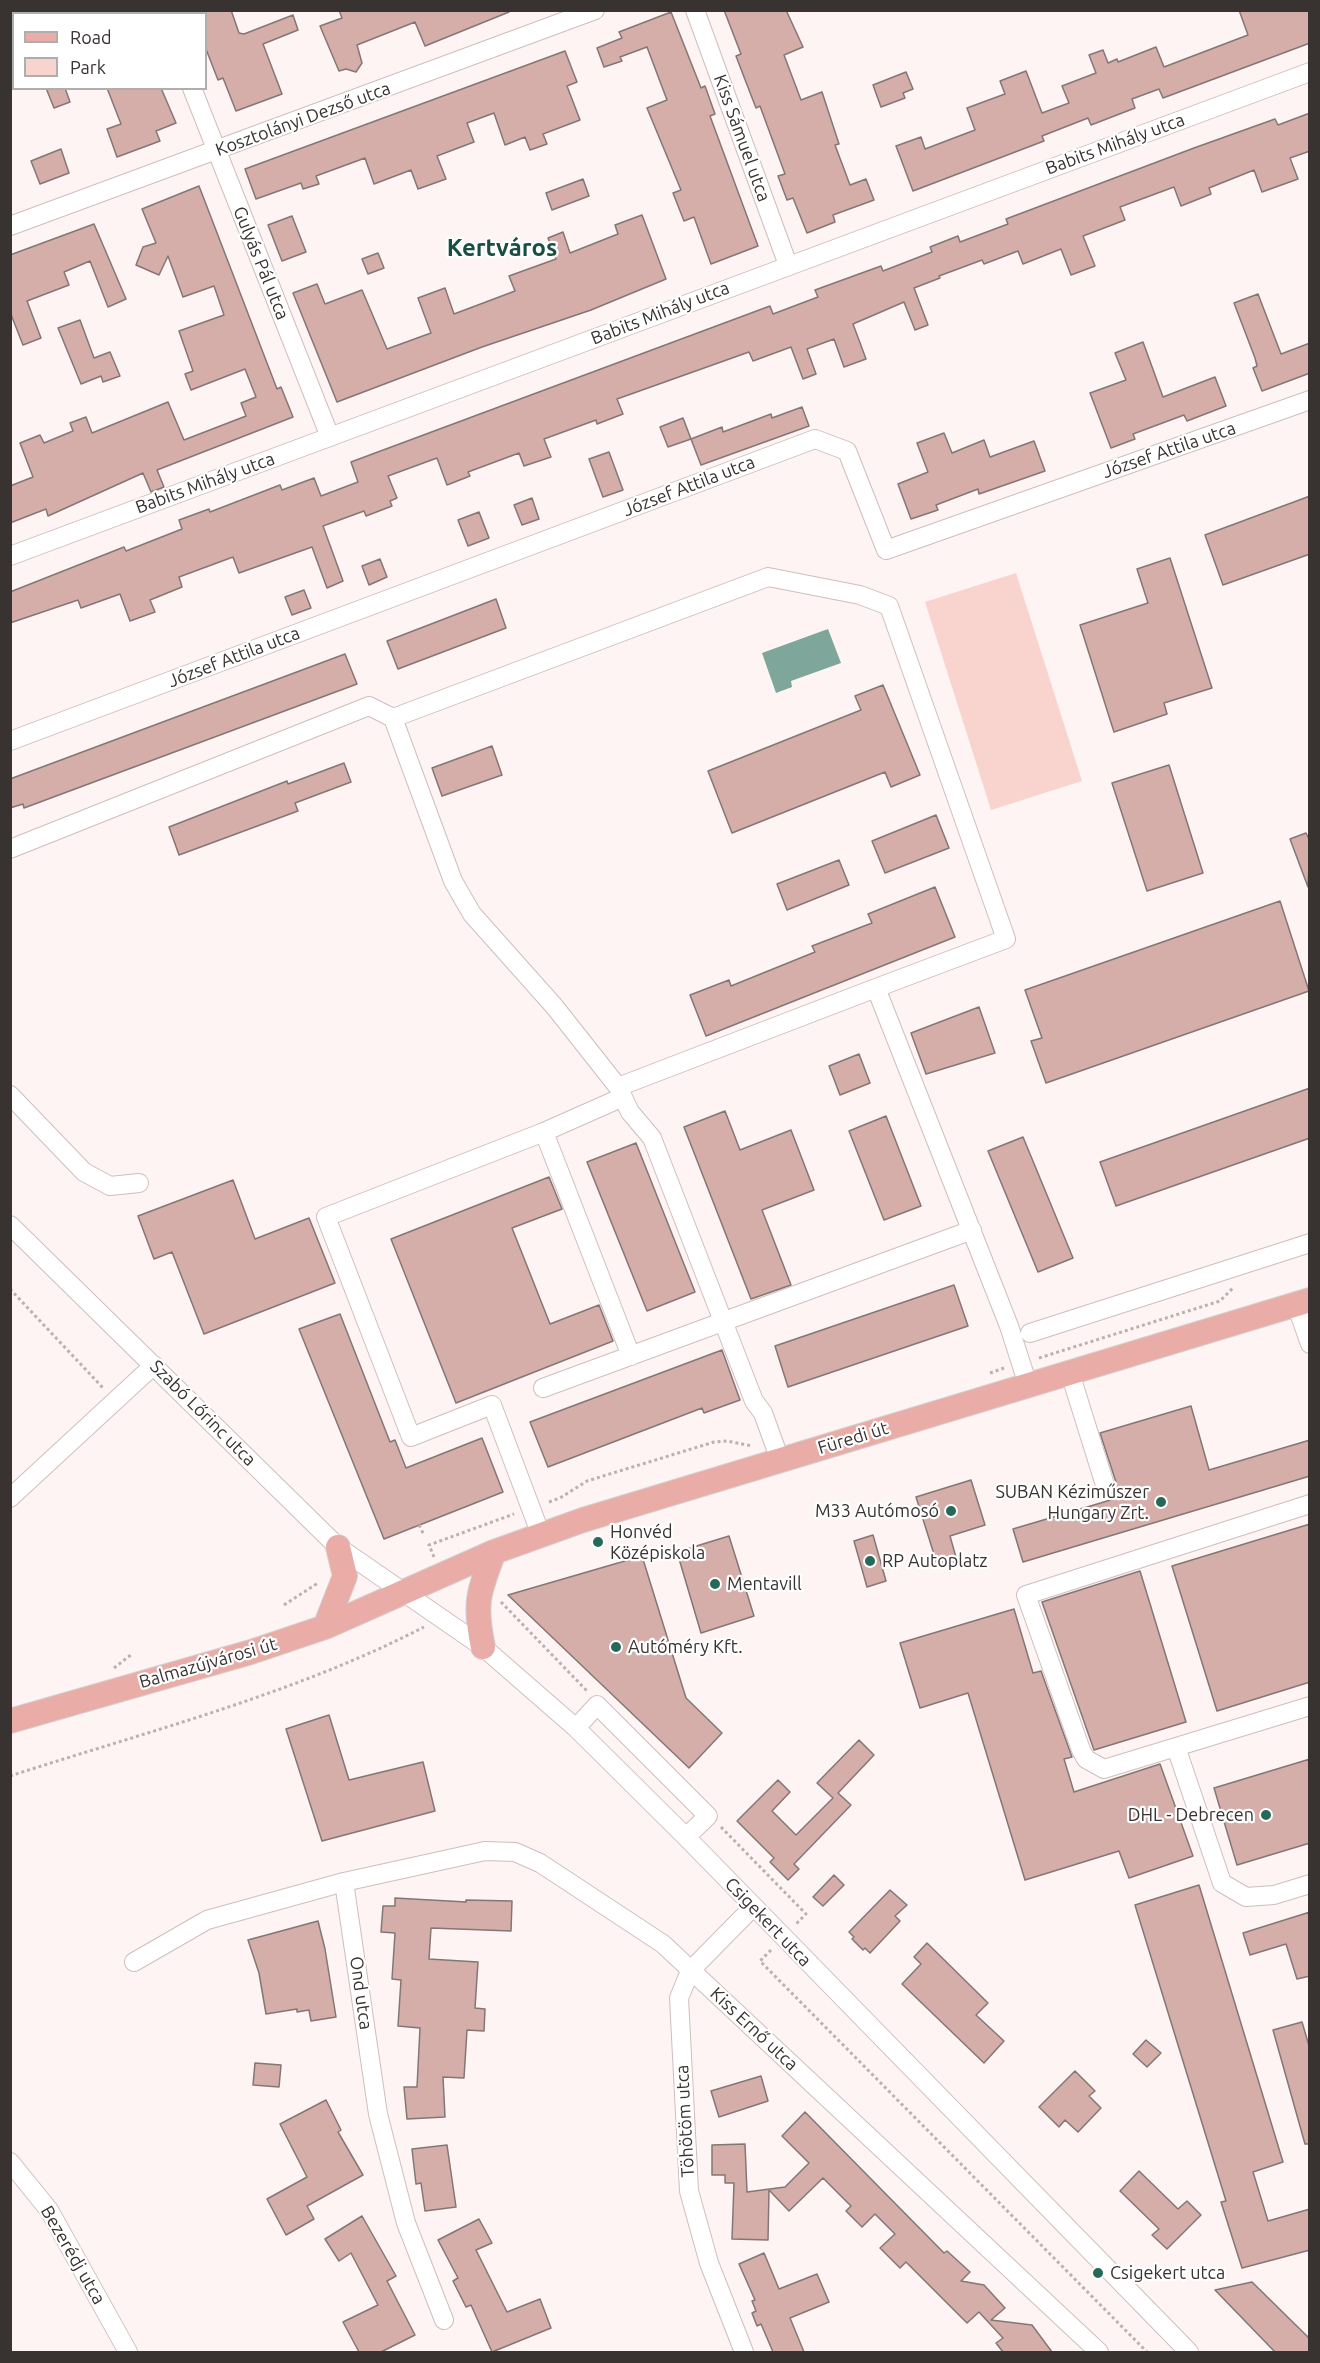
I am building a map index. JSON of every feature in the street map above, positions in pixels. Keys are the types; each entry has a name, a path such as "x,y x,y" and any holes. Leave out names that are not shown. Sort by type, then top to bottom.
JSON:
{"main road":[{"name":"Füredi út","path":"402,1593 494,1552 776,1450 1024,1374 1070,1373 1303,1302"},
{"path":"325,1627 345,1576 338,1547"},
{"path":"483,1647 477,1615 478,1602 494,1552"},
{"name":"Balmazújvárosi út","path":"10,1720 251,1652 325,1627 402,1593"}],"street":[{"name":"Kosztolányi Dezső utca","path":"10,226 595,10"},
{"name":"Kiss Sámuel utca","path":"695,10 788,265"},
{"name":"Babits Mihály utca","path":"10,556 1310,72"},
{"name":"Gulyás Pál utca","path":"193,90 330,437"},
{"name":"József Attila utca","path":"10,741 815,439 848,451 886,550 1310,400"},
{"path":"393,718 768,578 860,595 889,606 1006,939 876,988 621,1092 544,1132 326,1217 411,1437 492,1405 541,1535"},
{"path":"10,849 369,706 393,718 453,881 472,914 554,1006 621,1092 630,1112 652,1138 776,1450"},
{"path":"876,988 972,1230 1024,1374"},
{"path":"10,1095 84,1172 110,1186 139,1183"},
{"path":"544,1132 631,1356"},
{"name":"Szabó Lőrinc utca","path":"10,1225 338,1547 402,1593"},
{"path":"543,1388 972,1230"},
{"path":"1030,1334 1310,1243"},
{"path":"1303,1302 1310,1344"},
{"path":"10,1498 154,1365"},
{"path":"1070,1373 1105,1485"},
{"path":"1310,1504 1026,1595 1086,1759 1104,1769 1310,1706"},
{"name":"Csigekert utca","path":"402,1593 483,1647 576,1728 686,1837 1188,2352"},
{"path":"576,1728 597,1705 708,1816 686,1837"},
{"path":"1176,1747 1222,1883 1246,1897 1274,1895 1310,1884"},
{"name":"Kiss Ernő utca","path":"344,1882 485,1851 515,1852 540,1863 663,1944 1099,2352"},
{"path":"134,1962 207,1920 344,1882"},
{"name":"Ond utca","path":"344,1882 378,2114 406,2223 444,2320"},
{"name":"Töhötöm utca","path":"744,2352 710,2263 689,2191 683,2113 679,1998 690,1971 753,1907"},
{"name":"Bezerédj utca","path":"10,2162 49,2210 128,2352"}],"path":[{"path":"10,1289 116,1401"},
{"path":"987,1374 1024,1374 1220,1301"},
{"path":"560,1498 587,1481 714,1442 727,1441 776,1450"},
{"path":"419,1525 424,1535"},
{"path":"284,1605 328,1577"},
{"path":"10,1776 282,1687 393,1642 440,1618"},
{"path":"806,1914 760,1961 1147,2352"}],"green space":[{"path":"1016,573 1082,781 991,810 925,602"}],"shaded area":[{"path":"828,629 841,663 791,681 792,687 776,693 762,653"}],"building":[{"path":"206,10 231,10 239,33 244,34 293,15 298,30 263,44 282,94 236,111 223,78 218,80 207,52"},
{"path":"339,10 508,10 509,12 425,46 415,22 357,45 362,63 356,72 346,69 339,71 320,26 342,18"},
{"path":"724,10 786,10 803,47 784,55 801,100 822,92 839,144 835,145 850,185 866,179 874,200 833,215 835,222 807,233 793,198 787,200 778,176 785,174 760,106 756,108 736,56 741,54"},
{"path":"1239,10 1310,10 1310,43 1163,98 1159,89 1132,99 1135,108 1091,125 1088,118 1042,136 1044,141 913,191 896,146 921,137 925,149 975,130 967,108 1005,94 1000,81 1026,71 1042,113 1069,103 1062,86 1096,73 1089,55 1103,50 1108,63 1117,59 1118,62 1156,47 1164,67 1248,35"},
{"path":"671,12 701,88 705,86 715,114 710,116 758,246 711,264 694,217 684,221 673,193 681,190 647,108 667,100 647,47 620,57 622,61 604,67 597,48 622,38 619,32"},
{"path":"565,51 577,82 567,86 580,120 543,134 547,144 530,150 525,137 505,145 494,113 467,123 474,142 437,156 446,179 418,189 411,170 374,184 365,158 316,176 319,184 303,189 301,183 256,199 245,169"},
{"path":"906,72 913,89 903,93 905,98 881,107 873,85"},
{"path":"47,90 66,90 70,102 54,108"},
{"path":"108,90 162,90 176,123 156,131 160,141 117,157 107,129 121,124"},
{"path":"1310,113 1310,151 1290,158 1298,179 1262,192 1254,170 1209,188 1211,194 1181,206 1174,187 1120,207 1125,220 1083,236 1095,266 1071,275 1061,249 1023,264 1018,251 984,264 982,260 939,276 940,278 914,288 928,325 915,330 904,302 853,324 866,359 844,367 834,339 807,349 816,374 803,379 791,347 753,361 749,352 617,399 623,414 597,424 596,420 544,439 551,457 524,466 519,453 468,472 470,476 447,485 437,458 388,476 397,498 390,501 392,506 366,516 364,511 323,526 343,581 327,588 312,547 239,573 233,557 179,577 182,587 150,600 155,612 130,621 120,594 81,608 78,600 10,623 10,592 124,547 126,551 182,529 179,520 209,509 210,512 280,485 282,490 314,478 321,496 358,482 351,462 770,306 773,314 818,297 815,290 881,266 883,271 932,252 930,247 958,236 960,242 1008,224 1006,219 1194,148 1275,119 1278,125"},
{"path":"61,149 69,173 40,184 31,161"},
{"path":"583,179 589,196 552,210 546,193"},
{"path":"199,186 277,389 281,387 293,417 157,470 164,487 151,492 143,473 48,516 46,509 10,523 10,486 33,477 20,443 40,435 44,443 73,431 70,423 86,417 92,433 168,402 184,440 246,416 241,403 256,397 245,369 191,390 185,374 193,371 179,331 224,315 214,286 183,297 168,256 159,275 136,265 143,247 156,243 142,209"},
{"path":"642,215 666,279 591,310 482,347 337,402 293,293 317,284 325,304 362,290 387,349 431,333 418,298 445,288 454,314 515,291 509,276 556,259 548,238 563,232 570,253 618,234 615,225"},
{"path":"292,216 306,252 282,261 268,225"},
{"path":"94,224 126,299 108,307 90,261 64,272 69,285 27,301 41,338 23,345 10,312 10,255"},
{"path":"378,253 384,268 368,274 362,259"},
{"path":"1258,294 1281,354 1310,343 1310,373 1262,391 1253,368 1257,366 1255,358 1234,303"},
{"path":"80,320 94,358 110,352 120,376 103,382 101,376 81,384 58,328"},
{"path":"1143,342 1163,397 1215,377 1226,406 1187,421 1184,415 1133,434 1135,439 1111,448 1090,393 1126,380 1115,353"},
{"path":"802,407 809,426 701,465 691,439 722,427 723,432 771,414 772,418"},
{"path":"683,418 691,439 668,447 660,427"},
{"path":"944,433 952,453 984,440 990,457 1034,441 1045,471 979,494 978,489 936,505 938,510 911,519 898,484 928,472 917,443"},
{"path":"609,452 623,490 603,497 589,459"},
{"path":"1310,496 1310,554 1223,585 1205,535"},
{"path":"532,498 539,519 522,525 514,505"},
{"path":"479,512 489,538 468,546 458,520"},
{"path":"1170,558 1212,688 1164,703 1167,714 1114,732 1080,625 1148,603 1137,569"},
{"path":"380,559 387,577 369,585 362,566"},
{"path":"304,590 311,608 292,615 285,597"},
{"path":"496,599 506,628 398,669 387,641"},
{"path":"345,654 357,684 24,808 23,804 10,808 10,779"},
{"path":"883,685 920,775 891,787 885,772 732,833 708,771 861,710 855,696"},
{"path":"492,746 502,775 442,796 432,768"},
{"path":"344,763 351,782 295,803 298,811 179,855 169,827 287,781 288,784"},
{"path":"1169,765 1203,873 1147,891 1112,783"},
{"path":"936,815 949,848 885,873 872,841"},
{"path":"1306,833 1310,841 1308,887 1290,839"},
{"path":"839,860 849,885 787,910 777,884"},
{"path":"935,887 955,937 706,1036 690,995 729,980 731,986 815,952 812,946 872,923 868,914"},
{"path":"1280,901 1309,991 1046,1083 1031,1041 1042,1038 1025,990"},
{"path":"979,1007 995,1053 926,1074 911,1033"},
{"path":"859,1054 870,1083 840,1095 829,1066"},
{"path":"1310,1088 1310,1138 1116,1206 1100,1162"},
{"path":"725,1111 740,1150 791,1130 814,1190 762,1210 791,1285 751,1299 684,1127"},
{"path":"886,1116 921,1206 884,1220 849,1131"},
{"path":"1023,1137 1073,1258 1038,1272 988,1151"},
{"path":"636,1143 695,1292 647,1311 587,1162"},
{"path":"549,1177 562,1209 512,1228 550,1324 599,1305 613,1341 456,1403 391,1239"},
{"path":"233,1180 255,1239 309,1218 335,1283 204,1334 172,1252 154,1259 138,1216"},
{"path":"954,1285 968,1326 788,1387 775,1346"},
{"path":"340,1314 390,1442 395,1440 406,1468 482,1438 503,1492 384,1539 299,1329"},
{"path":"722,1350 740,1400 704,1413 702,1408 548,1467 530,1422"},
{"name":"SUBAN Kéziműszer Hungary Zrt.","path":"1191,1406 1209,1470 1310,1440 1310,1476 1023,1562 1013,1529 1114,1499 1112,1493 1116,1482 1100,1433"},
{"name":"M33 Autómosó","path":"971,1480 985,1525 950,1536 957,1561 938,1567 916,1497"},
{"path":"1310,1524 1310,1682 1217,1711 1172,1566"},
{"name":"RP Autoplatz","path":"873,1535 886,1581 867,1587 854,1541"},
{"name":"Mentavill","path":"729,1536 754,1616 701,1633 677,1552"},
{"name":"Autóméry Kft.","path":"642,1556 686,1698 722,1733 689,1768 508,1595"},
{"path":"1140,1571 1186,1722 1094,1750 1042,1602"},
{"path":"1014,1609 1033,1673 1041,1671 1072,1757 1064,1759 1074,1792 1160,1764 1193,1856 1129,1878 1119,1851 1025,1880 968,1693 920,1708 900,1643"},
{"path":"329,1715 349,1780 423,1762 435,1811 322,1841 286,1729"},
{"path":"859,1740 874,1755 838,1793 851,1805 794,1864 799,1869 788,1880 770,1862 774,1858 737,1821 778,1780 790,1792 772,1811 796,1835 833,1798 817,1783"},
{"name":"DHL - Debrecen","path":"1310,1759 1310,1843 1237,1865 1214,1788"},
{"path":"834,1875 844,1885 823,1906 813,1897"},
{"path":"1199,1885 1283,2162 1253,2172 1268,2221 1310,2209 1310,2250 1242,2268 1221,2202 1226,2201 1135,1905"},
{"path":"890,1890 907,1905 895,1916 900,1921 870,1953 865,1948 863,1950 852,1939 854,1937 849,1932"},
{"path":"395,1898 466,1902 466,1900 512,1901 511,1931 431,1928 429,1959 478,1962 475,2008 485,2009 484,2031 467,2030 464,2078 443,2077 445,2117 407,2119 404,2087 417,2087 420,2028 398,2026 401,1980 392,1979 395,1933 381,1932 383,1906 395,1906"},
{"path":"1310,1912 1310,1976 1297,1979 1286,1944 1250,1955 1243,1933"},
{"path":"318,1921 336,2017 311,2021 309,2010 297,2012 297,2009 266,2014 259,1973 248,1940"},
{"path":"927,1943 988,2003 976,2015 1004,2041 984,2063 902,1984 921,1964 914,1957"},
{"path":"1302,2022 1310,2049 1310,2144 1305,2144 1273,2030"},
{"path":"1146,2040 1161,2053 1147,2067 1133,2054"},
{"path":"255,2063 281,2065 279,2087 253,2085"},
{"path":"1075,2071 1095,2091 1089,2096 1101,2108 1078,2132 1065,2120 1059,2127 1039,2107"},
{"path":"761,2076 768,2101 719,2117 711,2091"},
{"path":"326,2100 341,2130 338,2132 363,2175 307,2206 314,2219 286,2235 267,2199 307,2177 280,2124"},
{"path":"805,2112 944,2253 947,2251 970,2272 961,2281 984,2285 1005,2308 991,2320 1032,2325 1052,2352 1003,2352 996,2343 1003,2338 979,2312 967,2323 906,2262 900,2268 880,2248 895,2234 875,2214 862,2227 846,2211 851,2206 823,2178 789,2211 769,2190 768,2240 732,2239 734,2183 725,2183 725,2175 712,2175 712,2145 745,2144 747,2192 785,2187 809,2163 782,2136"},
{"path":"447,2145 456,2207 425,2211 421,2183 416,2184 412,2149"},
{"path":"1139,2171 1178,2209 1187,2201 1201,2215 1167,2249 1152,2235 1159,2229 1120,2191"},
{"path":"362,2216 396,2276 387,2281 415,2335 381,2352 359,2352 343,2322 378,2305 351,2253 339,2261 325,2239"},
{"path":"479,2219 492,2243 476,2250 507,2312 540,2299 551,2328 492,2352 471,2305 466,2307 453,2281 458,2278 438,2240"},
{"path":"764,2253 779,2289 817,2274 829,2302 790,2318 804,2352 773,2352 761,2324 757,2326 752,2313 756,2311 752,2301 755,2300 739,2264"},
{"path":"1252,2282 1310,2339 1310,2352 1275,2352 1215,2290"}],"place":[{"name":"SUBAN Kéziműszer Hungary Zrt.","path":"1161,1502"},
{"name":"M33 Autómosó","path":"951,1511"},
{"name":"Honvéd Középiskola","path":"598,1542"},
{"name":"RP Autoplatz","path":"870,1561"},
{"name":"Mentavill","path":"715,1584"},
{"name":"Autóméry Kft.","path":"616,1647"},
{"name":"DHL - Debrecen","path":"1266,1815"},
{"name":"Csigekert utca","path":"1098,2273"}],"district":[{"name":"Kertváros","path":"502,248"}]}
